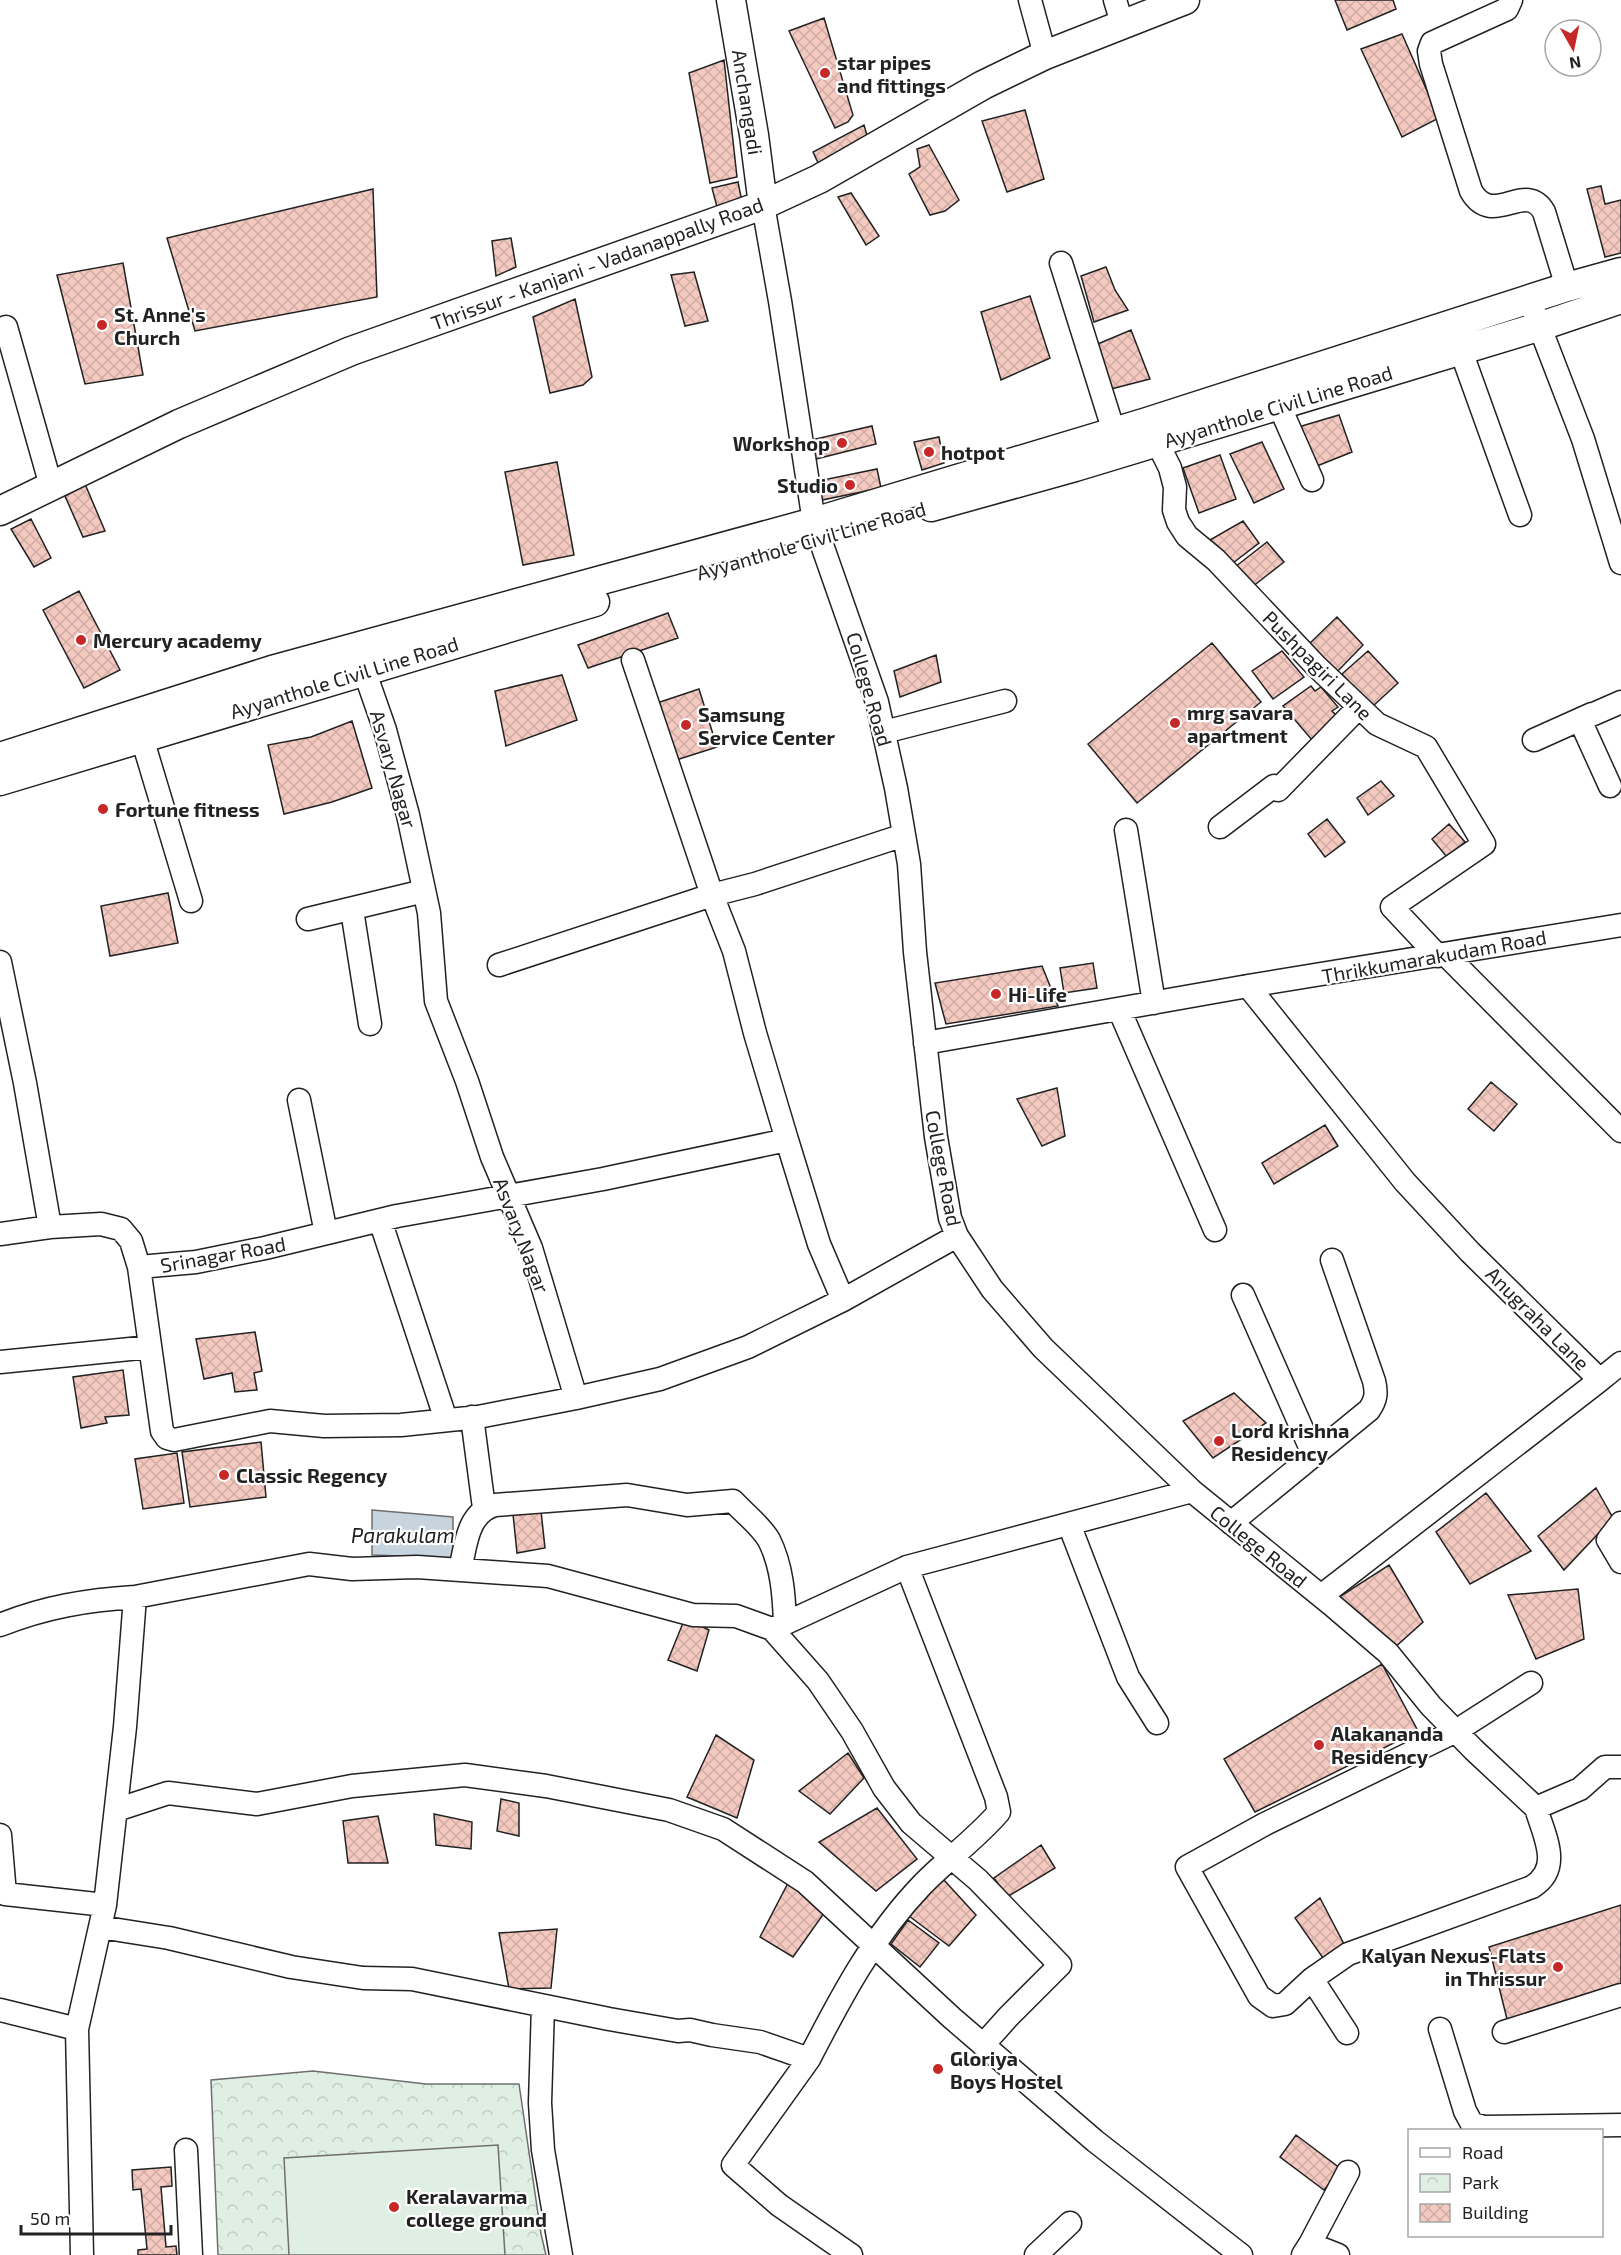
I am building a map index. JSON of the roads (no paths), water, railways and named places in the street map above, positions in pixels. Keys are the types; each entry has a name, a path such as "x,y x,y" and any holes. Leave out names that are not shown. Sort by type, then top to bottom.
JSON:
{"main road":[{"name":"Anchangadi","path":"731,0 754,135 763,205"},
{"name":"Thrissur - Kanjani - Vadanappally Road","path":"0,511 179,424 351,351 651,247 763,205 819,179 983,85 1045,55 1119,12 1185,0"},
{"name":"Ayyanthole Civil Line Road","path":"817,529 1075,467 1157,442 1529,298 1621,272"},
{"name":"Ayyanthole Civil Line Road","path":"0,781 817,529 1114,432 1266,401 1461,351 1621,299"},
{"path":"0,757 272,670 817,529"}],"street":[{"path":"1030,0 1045,55"},
{"path":"1511,0 1507,9 1432,43 1431,64 1471,191 1477,201 1484,206 1494,207 1523,200 1534,200 1540,204 1567,286"},
{"name":"College Road","path":"763,205 817,529 877,702 904,834 909,864 936,1137 950,1218 957,1236 992,1288 1043,1348 1192,1491 1388,1653 1431,1706 1536,1808"},
{"path":"1061,263 1114,432"},
{"path":"1529,298 1583,439 1621,563"},
{"path":"6,327 51,486"},
{"path":"1461,351 1520,515"},
{"path":"1266,401 1312,480"},
{"name":"Pushpagiri Lane","path":"1157,442 1174,477 1174,510 1187,536 1216,560 1257,605 1377,724 1426,747 1485,844 1392,907 1442,956"},
{"path":"633,660 712,895 734,951 755,1033 819,1244 843,1300"},
{"name":"Asvary Nagar","path":"364,670 385,730 408,815 429,914 436,1001 507,1196 531,1248 576,1398"},
{"path":"884,732 1005,701"},
{"path":"1534,740 1621,702"},
{"path":"1610,786 1580,720 1621,702"},
{"path":"1220,827 1274,786 1278,790 1359,707"},
{"path":"142,738 192,901"},
{"path":"1126,830 1154,1003"},
{"path":"499,965 904,834"},
{"path":"308,919 424,891"},
{"path":"352,910 370,1024"},
{"name":"Thrikkumarakudam Road","path":"925,1043 1248,986 1621,925"},
{"path":"1442,956 1621,1131"},
{"path":"0,962 26,1083 50,1227 0,1234"},
{"name":"Anugraha Lane","path":"1248,986 1405,1182 1470,1252 1600,1380 1321,1596"},
{"path":"1119,1010 1215,1230"},
{"path":"299,1100 326,1233"},
{"name":"Srinagar Road","path":"50,1227 101,1224 121,1229 131,1241 139,1267 196,1262 380,1220 603,1179 787,1140"},
{"path":"380,1220 446,1420"},
{"path":"139,1267 162,1431 166,1438 174,1440 270,1421 324,1426 401,1425 472,1418 660,1379 748,1347 843,1300 957,1236"},
{"path":"1231,1523 1370,1410 1375,1401 1377,1392 1332,1260"},
{"path":"1243,1295 1314,1456"},
{"path":"0,1362 150,1347"},
{"path":"1600,1380 1621,1363"},
{"path":"472,1418 484,1508"},
{"path":"0,1625 32,1612 99,1599 135,1597 309,1564 352,1569 417,1567 548,1576 693,1614 736,1616 778,1626 907,1567 1192,1491"},
{"path":"460,1570 471,1525 484,1508 495,1505 607,1495 627,1495 687,1505 733,1502 768,1538 784,1589 778,1626 852,1731 884,1788 911,1823 978,1880 1060,1965 983,2045"},
{"path":"1621,1523 1608,1540 1621,1562"},
{"path":"1069,1524 1128,1677 1157,1723"},
{"path":"851,2255 779,2205 734,2165 809,2059 873,1943 922,1885 999,1812 998,1804 907,1567"},
{"path":"82,2255 77,2029 102,1916 116,1810 135,1597"},
{"path":"1531,1683 1456,1731 1265,1824 1187,1867 1259,1996 1273,2006 1285,2004 1312,1979 1348,1954 1532,1887 1543,1880 1550,1856 1536,1808 1580,1789 1605,1767 1621,1767"},
{"path":"116,1810 168,1793 257,1804 352,1786 465,1775 546,1786 669,1810 723,1829 805,1882 983,2045 1095,2141 1240,2255"},
{"path":"0,1835 5,1894 102,1916 169,1938 291,1967 363,1978 412,1979 678,2031 690,2030 760,2042 809,2059"},
{"path":"1312,1979 1347,2032"},
{"path":"1504,2032 1621,1995"},
{"path":"543,2006 540,2103 547,2179 561,2255"},
{"path":"0,2010 77,2029"},
{"path":"1440,2029 1465,2111 1472,2124 1484,2127 1621,2125"},
{"path":"186,2150 190,2255"},
{"path":"1338,2255 1306,2249 1348,2172"},
{"path":"1036,2255 1070,2223"}],"water":[{"name":"Parakulam","path":"372,1510 453,1517 453,1558 372,1555"}],"place":[{"name":"star pipes and fittings","path":"825,73"},
{"name":"St. Anne's Church","path":"102,325"},
{"name":"Workshop","path":"842,443"},
{"name":"hotpot","path":"929,452"},
{"name":"Studio","path":"850,485"},
{"name":"Mercury academy","path":"81,640"},
{"name":"mrg savara apartment","path":"1175,723"},
{"name":"Samsung Service Center","path":"686,725"},
{"name":"Fortune fitness","path":"103,809"},
{"name":"Hi-life","path":"996,994"},
{"name":"Lord krishna Residency","path":"1219,1441"},
{"name":"Classic Regency","path":"224,1475"},
{"name":"Alakananda Residency","path":"1319,1745"},
{"name":"Kalyan Nexus-Flats in Thrissur","path":"1558,1967"},
{"name":"Gloriya Boys Hostel","path":"938,2069"},
{"name":"Keralavarma college ground","path":"394,2207"}]}
